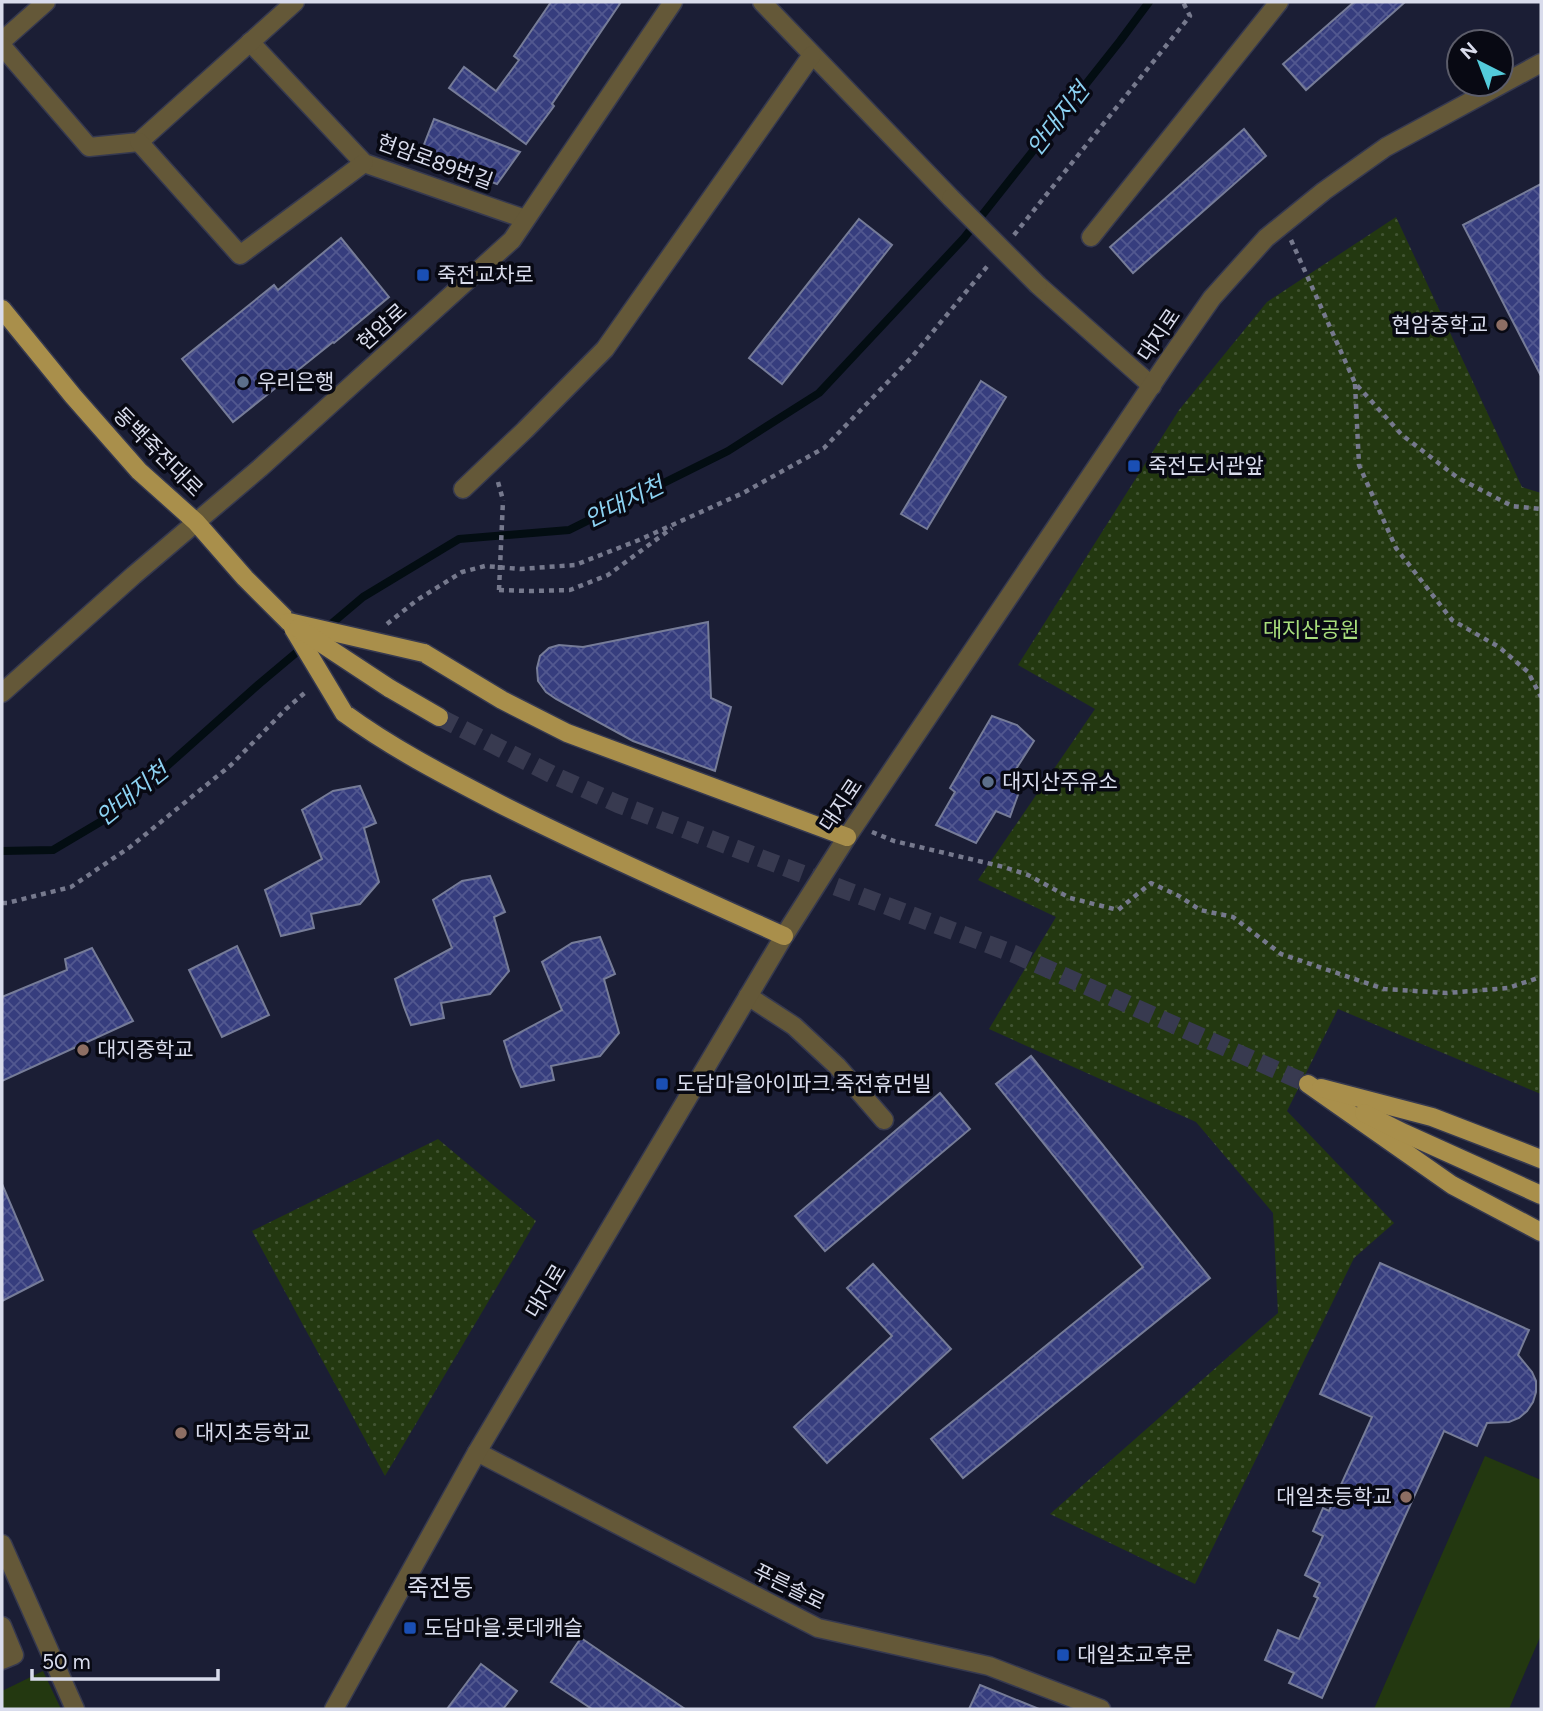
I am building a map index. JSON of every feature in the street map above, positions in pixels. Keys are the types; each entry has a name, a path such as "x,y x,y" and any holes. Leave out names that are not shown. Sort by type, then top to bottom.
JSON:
{"main road":[{"name":"동백죽전대로","path":"2,309 139,471 195,522 289,622"},
{"path":"289,622 424,653 502,700 567,733 851,831"},
{"path":"289,622 389,688 439,716"},
{"path":"289,622 344,713 371,733 423,764 539,823 784,936"},
{"path":"1308,1084 1432,1117 1541,1159"},
{"path":"1308,1084 1404,1133 1541,1195"},
{"path":"1308,1084 1452,1185 1541,1232"}],"street":[{"path":"46,2 2,43 89,147 139,142 295,2"},
{"name":"현암로","path":"2,693 260,468 512,240 673,2"},
{"path":"762,2 1038,285 1152,386"},
{"path":"1091,237 1279,2"},
{"name":"현암로89번길","path":"250,42 364,163 526,219"},
{"path":"463,489 605,349 812,55"},
{"name":"대지로","path":"334,1709 477,1452 784,936 851,831 1212,298 1266,238 1324,191 1386,147 1541,63"},
{"path":"139,142 240,255 364,163"},
{"path":"748,996 794,1026 837,1066 884,1119"},
{"name":"푸른솔로","path":"477,1452 818,1628 989,1666 1101,1709"},
{"path":"2,1544 75,1709"},
{"path":"2,1626 14,1655 2,1660"}],"path":[{"path":"1013,236 1190,16 1183,2"},
{"path":"1283,224 1355,383 1402,435 1458,478 1512,506 1541,509"},
{"path":"378,631 417,600 462,572 485,566 520,569 575,565 639,540 743,493 824,448 911,359 996,256"},
{"path":"1355,383 1359,465 1396,548 1452,620 1499,647 1528,672 1541,697"},
{"path":"503,500 499,590 570,590 608,575 680,522"},
{"path":"2,903 71,887 130,847 231,765 286,709 317,683"},
{"path":"851,831 1004,867 1028,875 1070,898 1118,911 1151,883 1179,896 1200,910 1233,917 1281,954 1384,989 1447,993 1508,988 1541,977"}],"green space":[{"name":"대지산공원","path":"1396,217 1522,487 1541,493 1541,1094 1338,1009 1287,1111 1394,1223 1354,1258 1195,1584 1050,1514 1278,1313 1273,1213 1196,1122 989,1029 1056,917 978,880 1095,709 1018,665 1179,410 1267,302"},
{"path":"438,1139 536,1221 385,1476 252,1231"},
{"path":"1485,1456 1541,1480 1541,1635 1509,1709 1374,1709"},
{"path":"43,1671 61,1709 2,1709 2,1691"}],"building":[{"path":"551,2 621,2 552,104 554,106 526,144 449,88 464,67 496,91 519,60 514,56"},
{"path":"1354,2 1405,2 1306,90 1283,64"},
{"path":"434,119 520,152 497,184 420,155"},
{"path":"1244,129 1266,156 1133,273 1110,247"},
{"path":"1541,184 1541,376 1463,225"},
{"path":"859,219 892,245 782,384 749,358"},
{"path":"341,238 389,297 233,422 182,359 274,285 278,290"},
{"path":"981,381 1006,397 927,529 901,514"},
{"path":"708,622 711,698 731,707 715,771 633,741 556,699 546,692 538,681 540,656 549,648 559,645 583,647"},
{"name":"대지산주유소","path":"992,716 1017,725 1034,741 1016,769 1025,775 1010,817 996,811 976,843 936,825 955,792 950,788"},
{"path":"360,786 376,823 364,828 379,882 360,904 311,914 314,928 281,936 265,890 322,859 302,810 333,791"},
{"path":"490,876 505,912 494,917 509,971 490,994 441,1003 444,1018 411,1025 395,979 452,948 433,900 462,881"},
{"path":"600,937 615,974 604,979 619,1033 600,1056 551,1066 554,1080 521,1087 504,1041 562,1010 542,962 572,943"},
{"path":"237,946 269,1015 222,1037 189,970"},
{"path":"92,948 133,1021 2,1081 2,997 67,970 65,959"},
{"path":"1031,1056 1210,1278 963,1478 931,1439 1143,1267 996,1084"},
{"path":"940,1093 970,1129 825,1251 795,1216"},
{"path":"2,1184 43,1280 2,1301"},
{"path":"1380,1263 1529,1330 1518,1355 1532,1372 1536,1381 1536,1392 1533,1402 1519,1418 1509,1422 1487,1423 1477,1446 1444,1431 1322,1698 1289,1683 1294,1673 1265,1660 1278,1630 1299,1639 1318,1598 1314,1596 1320,1583 1305,1575 1323,1536 1313,1531 1323,1508 1329,1511 1372,1417 1320,1394"},
{"path":"873,1264 951,1349 827,1463 794,1427 892,1336 847,1288"},
{"path":"581,1638 685,1709 592,1709 551,1682"},
{"path":"481,1664 517,1691 503,1709 447,1709"},
{"path":"980,1685 1039,1709 969,1709"}],"waterway":[{"name":"안대지천","path":"324,630 363,597 459,539 569,530 728,451 819,393 964,238 1149,2"},
{"name":"안대지천","path":"2,851 53,850 112,815 303,647"}],"tunnel":[{"path":"439,717 553,775 618,804 1014,954 1308,1084"}],"place":[{"name":"죽전교차로","path":"423,275"},
{"name":"현암중학교","path":"1502,325"},
{"name":"우리은행","path":"243,382"},
{"name":"죽전도서관앞","path":"1134,466"},
{"name":"대지산주유소","path":"988,782"},
{"name":"대지중학교","path":"83,1050"},
{"name":"도담마을아이파크.죽전휴먼빌","path":"662,1084"},
{"name":"대지초등학교","path":"181,1433"},
{"name":"대일초등학교","path":"1406,1497"},
{"name":"도담마을.롯데캐슬","path":"410,1628"},
{"name":"대일초교후문","path":"1063,1655"}],"district":[{"name":"죽전동","path":"440,1588"}]}
